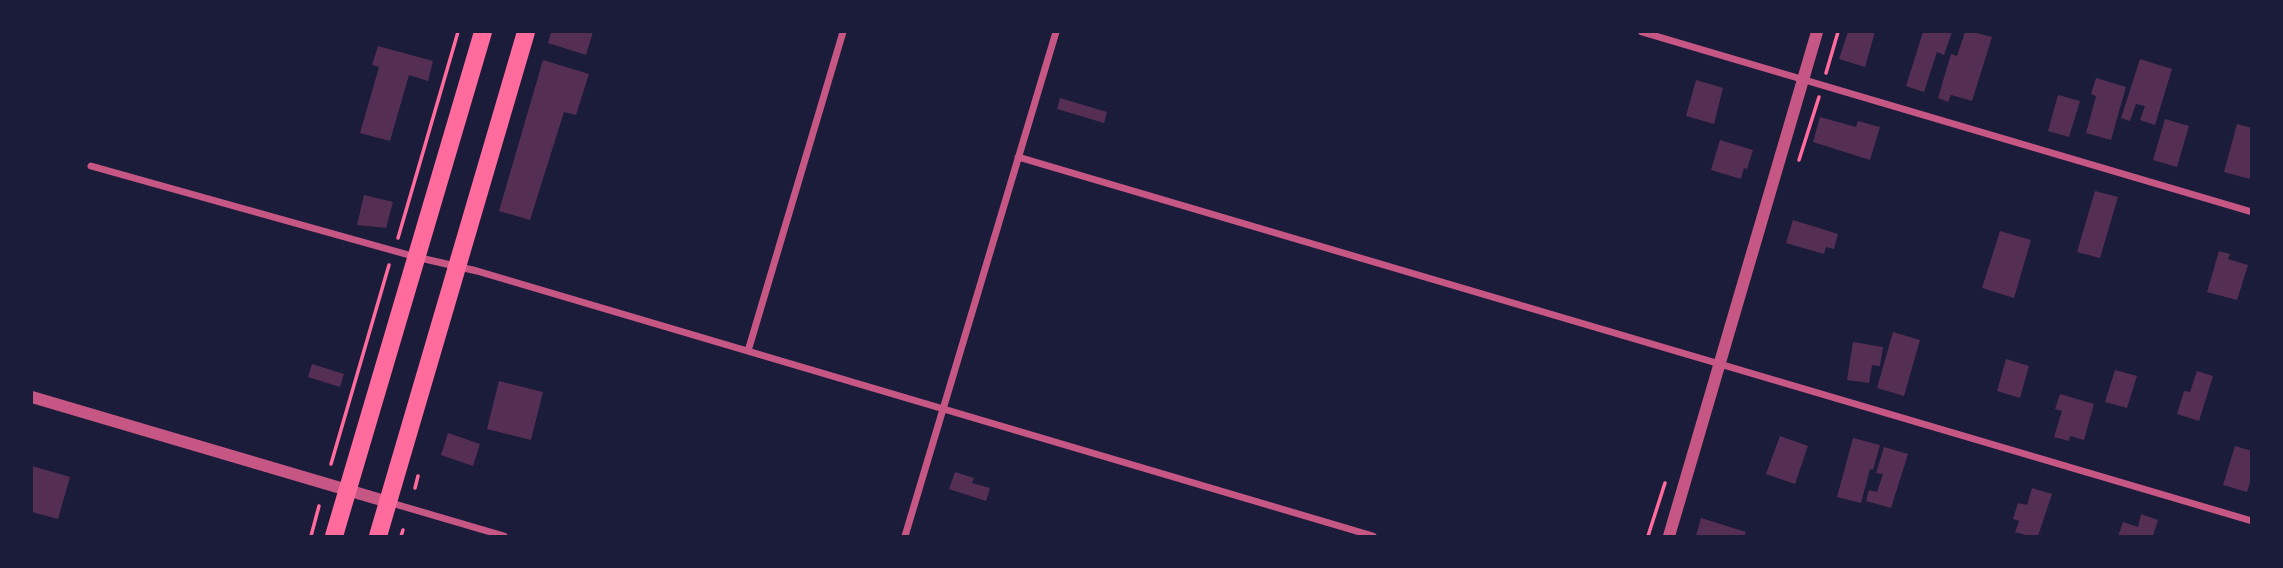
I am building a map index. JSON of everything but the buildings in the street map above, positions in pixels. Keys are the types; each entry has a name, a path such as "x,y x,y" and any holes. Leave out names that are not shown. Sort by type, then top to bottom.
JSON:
{"main road":[{"path":"334,537 483,32"},
{"path":"377,537 526,32"}],"street":[{"path":"748,351 843,32"},
{"path":"905,537 1056,32"},
{"path":"1642,32 2252,212"},
{"path":"1669,537 1817,32"},
{"path":"1018,157 2252,521"},
{"path":"91,166 416,257 457,265 1373,537"},
{"path":"32,397 504,537"}],"path":[{"path":"311,537 319,506"},
{"path":"401,537 403,530"}]}
